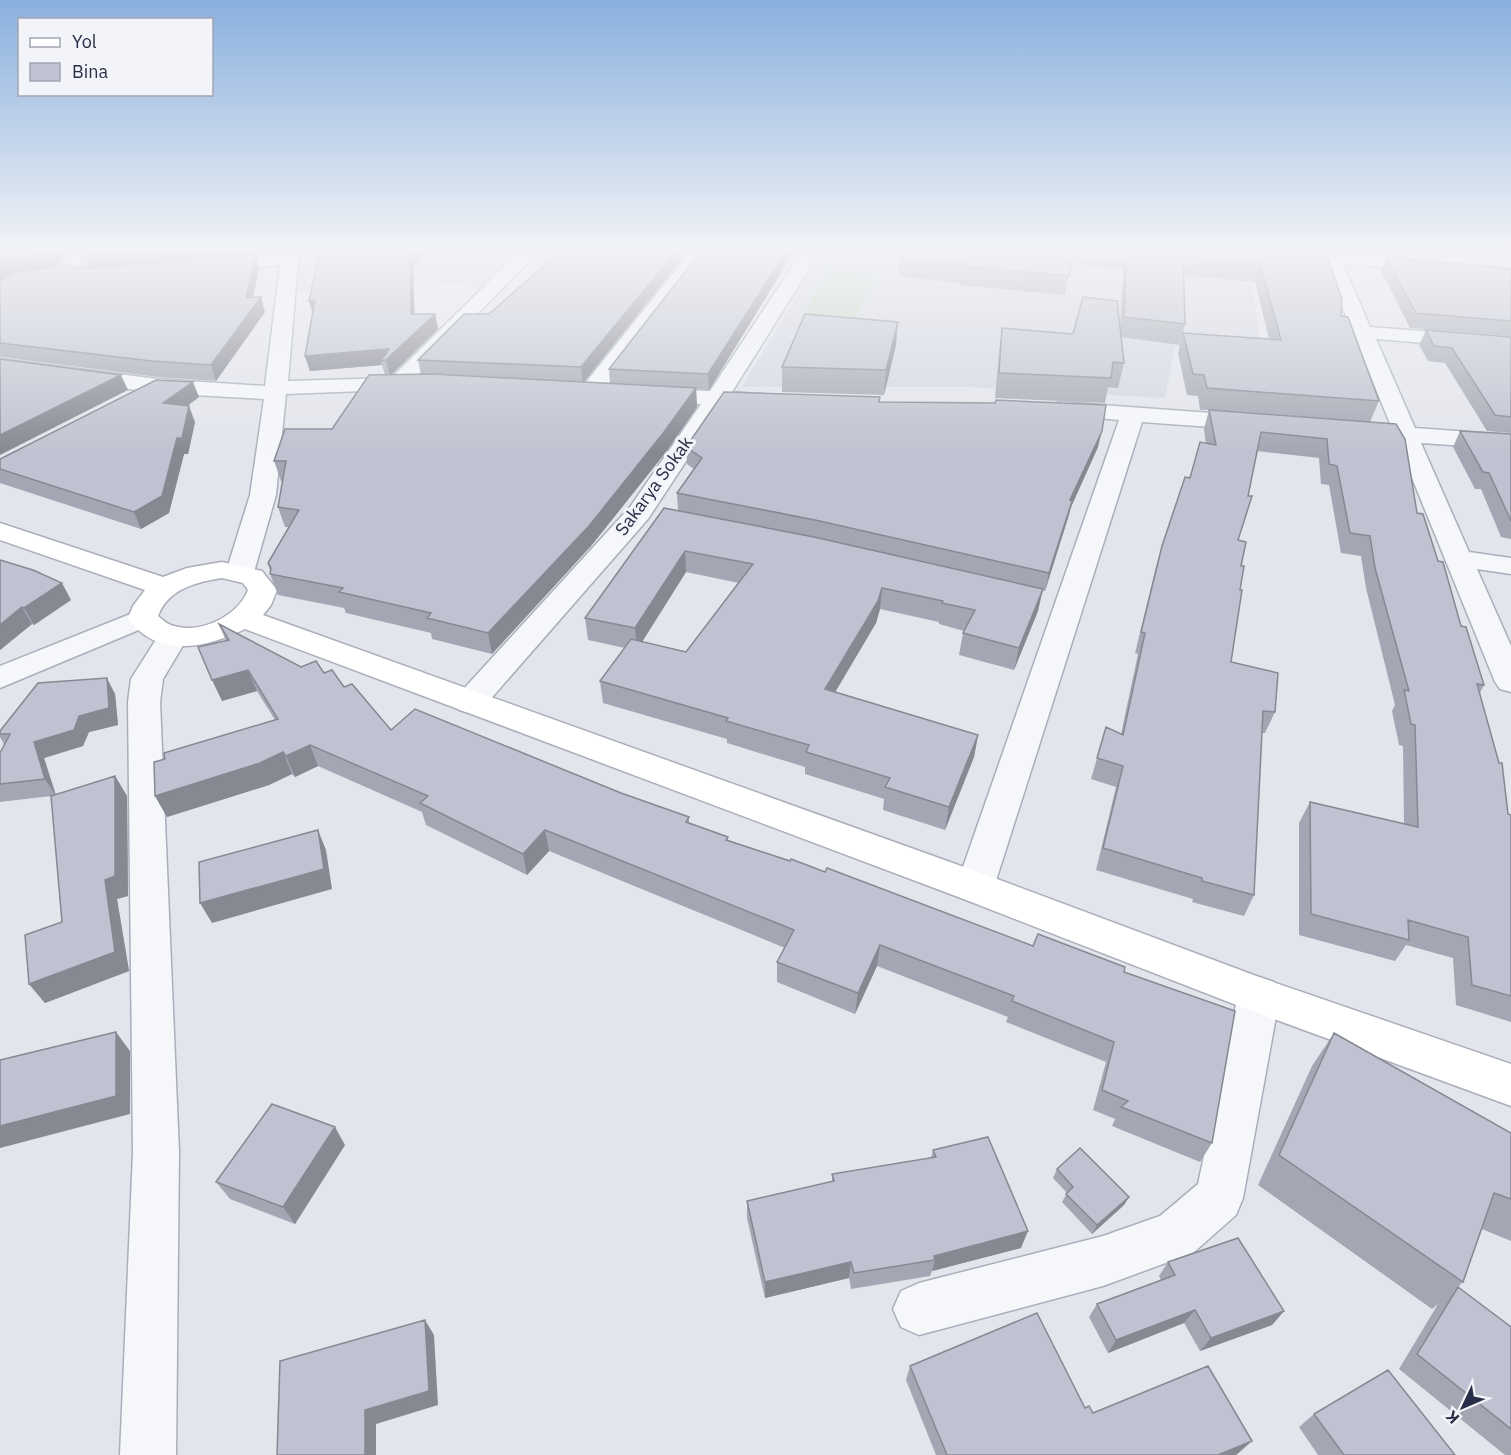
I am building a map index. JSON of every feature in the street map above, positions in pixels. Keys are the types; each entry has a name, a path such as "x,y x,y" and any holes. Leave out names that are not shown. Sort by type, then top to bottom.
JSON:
{"street":[{"path":"240,572 263,495 283,318"},
{"path":"397,384 463,318"},
{"path":"590,392 648,318"},
{"name":"Sakarya Sokak","path":"470,702 651,516 715,399 770,318"},
{"path":"1357,318 1511,682"},
{"path":"1363,332 1511,345"},
{"path":"0,365 158,386 276,391 426,383"},
{"path":"127,403 158,386"},
{"path":"567,391 613,393"},
{"path":"636,394 785,401"},
{"path":"1040,408 1271,424"},
{"path":"975,887 1058,604 1133,414"},
{"path":"1340,430 1511,442"},
{"path":"0,531 165,587"},
{"path":"1457,558 1511,566"},
{"path":"0,678 158,628 211,634 245,619 257,607 263,596 261,585 253,577 240,572 202,573 165,587 145,608 158,628 144,702 156,1152 148,1455"},
{"path":"245,619 975,887 1259,995 1511,1085"},
{"path":"919,1309 1103,1261 1175,1234 1220,1198 1259,995"}],"shaded area":[{"path":"783,318 1257,318 1263,356 1175,346 1165,398 969,387 742,387"}],"building":[{"path":"0,318 246,318 211,365 152,361 0,343"},
{"path":"312,318 431,318 386,360 381,361 389,349 305,356"},
{"path":"460,318 621,318 581,367 418,360"},
{"path":"649,318 744,318 708,374 609,369"},
{"path":"803,318 850,318 898,322 886,370 782,367"},
{"path":"1077,318 1119,318 1124,363 1113,362 1111,378 999,373 1002,328 1073,334"},
{"path":"1132,318 1185,318 1185,324"},
{"path":"1275,318 1348,318 1379,401 1207,388 1204,375 1193,374 1183,333 1281,340"},
{"path":"1474,318 1511,318 1511,321"},
{"path":"1426,330 1511,337 1511,417 1495,415 1452,348 1434,346"},
{"path":"0,359 121,375 0,435"},
{"path":"432,374 696,388 589,526 488,633 427,618 431,613 339,592 343,588 270,574 271,568 268,563 299,510 278,507 286,461 274,461 285,429 332,429 369,375"},
{"path":"156,380 193,382 163,403 189,406 182,438 177,438 162,496 134,512 0,469 0,459"},
{"path":"724,392 880,397 879,402 995,403 996,400 1106,405 1102,431 1070,500 1072,501 1049,573 815,520 677,493 702,458 686,447"},
{"path":"1209,410 1396,424 1405,439 1417,513 1423,514 1438,561 1443,562 1461,626 1466,627 1484,685 1477,684 1499,763 1502,763 1508,814 1511,815 1511,996 1472,985 1468,937 1408,920 1409,940 1311,914 1310,802 1418,827 1415,725 1411,724 1404,690 1409,691 1375,568 1370,536 1350,533 1337,466 1329,464 1327,439 1261,432 1248,496 1252,496 1238,540 1246,542 1241,566 1244,566 1240,590 1242,590 1231,662 1278,673 1275,712 1263,711 1254,895 1202,881 1202,878 1103,848 1123,766 1097,758 1106,727 1123,735 1145,633 1141,632 1162,546 1185,477 1190,478 1200,442 1216,445"},
{"path":"1460,431 1511,434 1511,521 1489,473 1483,472"},
{"path":"664,508 814,537 1043,589 1019,648 963,633 975,610 882,588 878,601 825,689 978,735 949,807 885,787 890,778 806,752 809,745 726,721 728,718 600,681 631,639 686,652 753,564 685,551 635,628 585,618"},
{"path":"0,560 33,570 62,583 24,608 22,607 0,625"},
{"path":"219,624 301,667 316,661 324,673 332,670 344,687 352,684 391,730 415,709 621,793 689,817 686,822 728,837 726,840 790,861 791,859 825,872 827,868 1033,946 1038,934 1125,967 1124,972 1235,1011 1212,1143 1121,1107 1128,1101 1102,1090 1114,1042 1012,1001 1014,996 880,945 858,993 777,962 794,930 545,830 523,854 420,803 428,796 310,745 286,756 283,752 260,763 155,796 154,762 165,759 164,753 278,719 248,670 212,680 198,647 229,640"},
{"path":"107,678 109,708 79,716 74,730 34,742 45,779 0,784 0,753 10,734 0,734 0,731 38,683"},
{"path":"115,776 115,876 105,880 115,952 29,984 25,935 62,922 51,796"},
{"path":"318,830 324,869 200,903 199,862"},
{"path":"116,1032 116,1096 0,1126 0,1060"},
{"path":"1334,1033 1511,1133 1511,1199 1494,1193 1463,1282 1279,1155"},
{"path":"272,1104 335,1127 283,1207 216,1182"},
{"path":"988,1137 1028,1231 934,1256 935,1260 854,1273 851,1262 765,1282 747,1201 834,1181 832,1174 936,1157 933,1150"},
{"path":"1080,1148 1129,1197 1097,1225 1066,1194 1073,1187 1057,1169"},
{"path":"1238,1238 1284,1311 1211,1338 1195,1310 1116,1340 1097,1304 1175,1275 1168,1262"},
{"path":"1458,1287 1511,1327 1511,1429 1417,1354"},
{"path":"1037,1313 1085,1408 1089,1406 1093,1413 1208,1366 1252,1441 1218,1455 947,1455 910,1366"},
{"path":"425,1320 429,1391 365,1410 365,1455 277,1455 280,1361"},
{"path":"1388,1370 1455,1455 1344,1455 1314,1414"}]}
